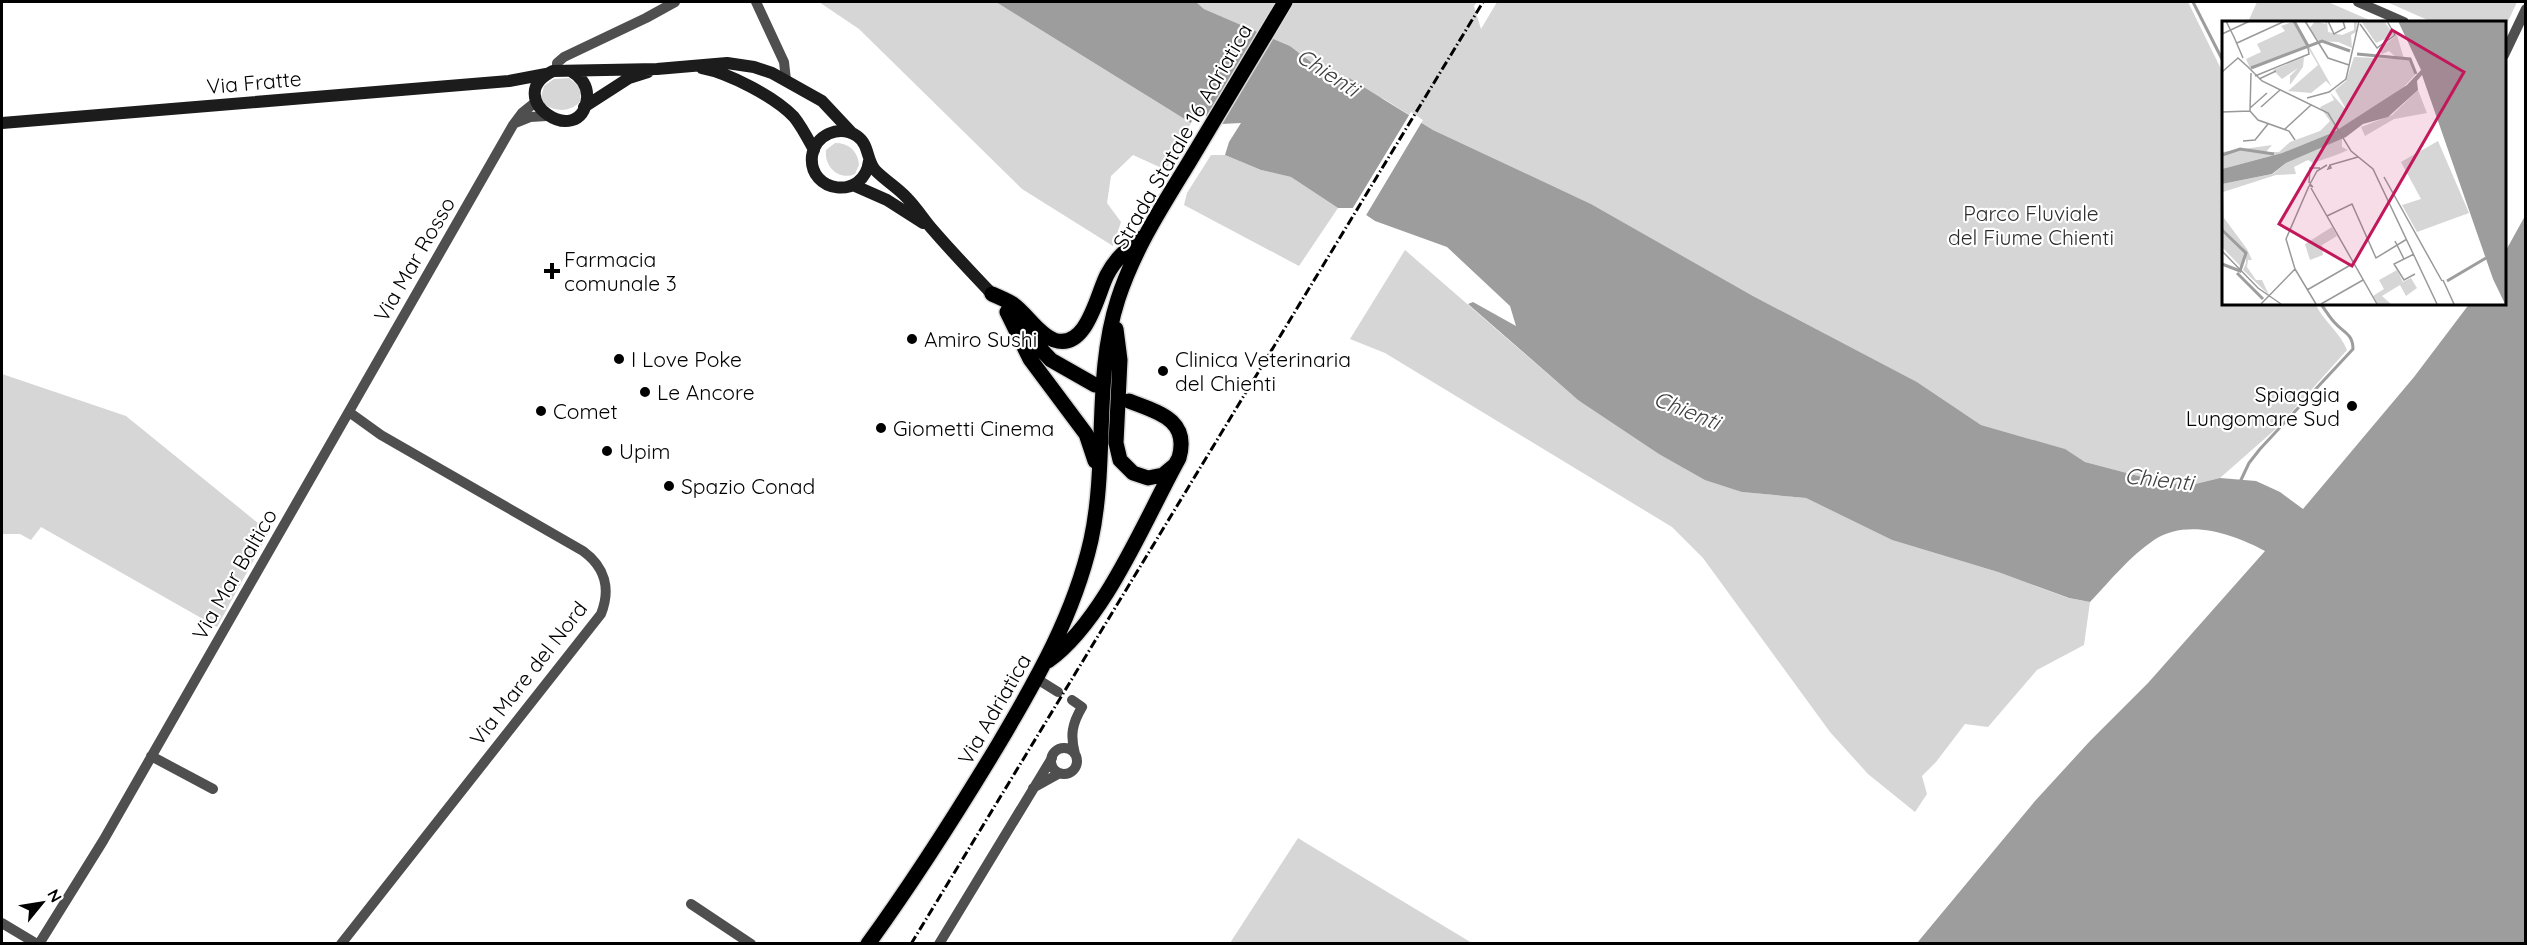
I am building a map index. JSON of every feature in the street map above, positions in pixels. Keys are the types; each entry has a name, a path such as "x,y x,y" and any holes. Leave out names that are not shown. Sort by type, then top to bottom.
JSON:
{"main road":[{"name":"Strada Statale 16 Adriatica","path":"1098,472 1113,317 1124,283 1148,231 1285,2"},
{"name":"Via Fratte","path":"2,123 509,81 551,72 741,65 772,73 822,101 866,145 869,161 875,170 907,198 992,294"},
{"name":"Via Fratte","path":"689,66 711,70 731,78 780,105 800,126 814,150 813,165 822,181 835,187 853,185 887,200 933,230"},
{"name":"Via Fratte","path":"547,116 566,120 629,78 657,69"},
{"path":"571,71 582,79 586,86 587,95 584,107"},
{"path":"537,100 537,87 551,72"},
{"path":"509,81 523,87 537,100 547,116"},
{"path":"814,150 819,141 830,133 843,131 852,133"},
{"path":"853,185 864,177 869,161"},
{"path":"992,294 1014,304 1048,337 1058,341 1070,339 1082,331 1088,322 1107,274 1117,259 1148,231"},
{"path":"992,294 1051,360 1095,385"},
{"path":"1007,312 1030,359 1086,434 1098,472"},
{"path":"1113,317 1120,360 1116,443 1120,460 1133,473 1148,478 1163,475 1176,464"},
{"path":"1045,663 1070,644 1116,576 1176,464 1182,445 1177,427 1167,417 1130,401"},
{"name":"Via Adriatica","path":"868,944 951,824 1045,663 1072,602 1083,570 1091,538 1098,472"}],"street":[{"path":"551,72 564,57 675,2"},
{"path":"756,2 784,62 786,80"},
{"path":"2358,2 2402,21"},
{"path":"2506,53 2526,9"},
{"name":"Via Mar Rosso","path":"349,412 513,125 522,113 537,100"},
{"path":"513,125 530,117 547,116"},
{"name":"Via Mar Baltico","path":"38,944 103,841 349,412"},
{"name":"Via Mare del Nord","path":"340,944 601,614 606,590 601,569 583,551 381,435 349,412"},
{"path":"1037,679 1058,692"},
{"path":"1032,788 1060,773 1068,773 1074,768 1077,761 1072,740 1073,723 1082,707 1072,700"},
{"path":"939,944 1056,751 1064,748 1075,755"},
{"path":"151,756 213,789"},
{"path":"1052,758 1054,769 1060,773"},
{"path":"691,904 751,944"},
{"path":"2,923 38,944"}],"green space":[{"path":"819,2 996,2 1191,123 1166,170 1133,155 1111,176 1107,203 1121,222 1113,246 1022,189 859,29"},
{"name":"Parco Fluviale del Fiume Chienti","path":"1196,2 1477,2 1474,6 1481,29 1497,2 2188,2 2222,71 2222,304 2316,304 2347,350 2278,427 2220,478 2191,485 2165,483 2085,462 2064,449 1981,425 1917,382 1753,296 1591,204 1433,130 1384,99 1333,79 1290,46 1204,9"},
{"path":"2257,2 2328,2 2372,21 2248,21"},
{"path":"2387,2 2517,2 2506,26 2506,21 2430,21"},
{"path":"569,78 581,88 580,102 572,108 563,110 545,105 541,97 544,86 554,79"},
{"path":"835,143 845,144 855,152 859,165 855,174 843,176 830,167 826,150"},
{"path":"1211,155 1225,155 1261,170 1291,177 1338,208 1299,266 1184,205 1187,193"},
{"path":"1405,250 1578,400 1742,492 1806,498 1892,540 1998,572 2068,598 2090,602 2084,645 2037,670 1988,727 1965,724 1936,762 1922,776 1927,794 1915,812 1868,774 1830,732 1703,558 1672,527 1385,353 1350,339"},
{"path":"2,374 126,416 269,532 217,627 41,527 31,540 20,534 2,534"},
{"path":"1298,838 1306,843 1472,943 1230,943"}],"water":[{"name":"Chienti","path":"996,2 1196,2 1204,9 1290,46 1333,79 1349,78 1433,130 1591,204 1753,296 1917,382 1981,425 2065,449 2085,462 2165,483 2191,485 2220,478 2256,481 2280,492 2303,509 2414,377 2469,304 2506,304 2506,250 2525,216 2525,943 1917,943 2035,801 2148,683 2265,551 2239,539 2210,531 2196,529 2167,533 2137,553 2090,602 2069,598 1998,572 1892,540 1806,498 1742,492 1705,480 1659,454 1578,400 1468,304 1473,302 1516,326 1510,306 1447,247 1375,221 1356,208 1338,208 1291,177 1261,170 1225,155 1229,142 1241,123 1222,124 1196,111 1191,123"}],"pier":[{"path":"1411,112 1423,120 1365,217 1351,211"}],"waterway":[{"path":"2193,2 2222,59"},
{"path":"2240,482 2249,463 2260,449 2353,349 2350,337 2333,321 2321,304"}],"railway":[{"path":"911,944 1483,2"}],"place":[{"name":"Farmacia comunale 3","path":"552,271"},
{"name":"Amiro Sushi","path":"912,339"},
{"name":"I Love Poke","path":"619,359"},
{"name":"Clinica Veterinaria del Chienti","path":"1163,371"},
{"name":"Le Ancore","path":"645,392"},
{"name":"Spiaggia Lungomare Sud","path":"2352,406"},
{"name":"Comet","path":"541,411"},
{"name":"Giometti Cinema","path":"881,428"},
{"name":"Upim","path":"607,451"},
{"name":"Spazio Conad","path":"669,486"}]}
